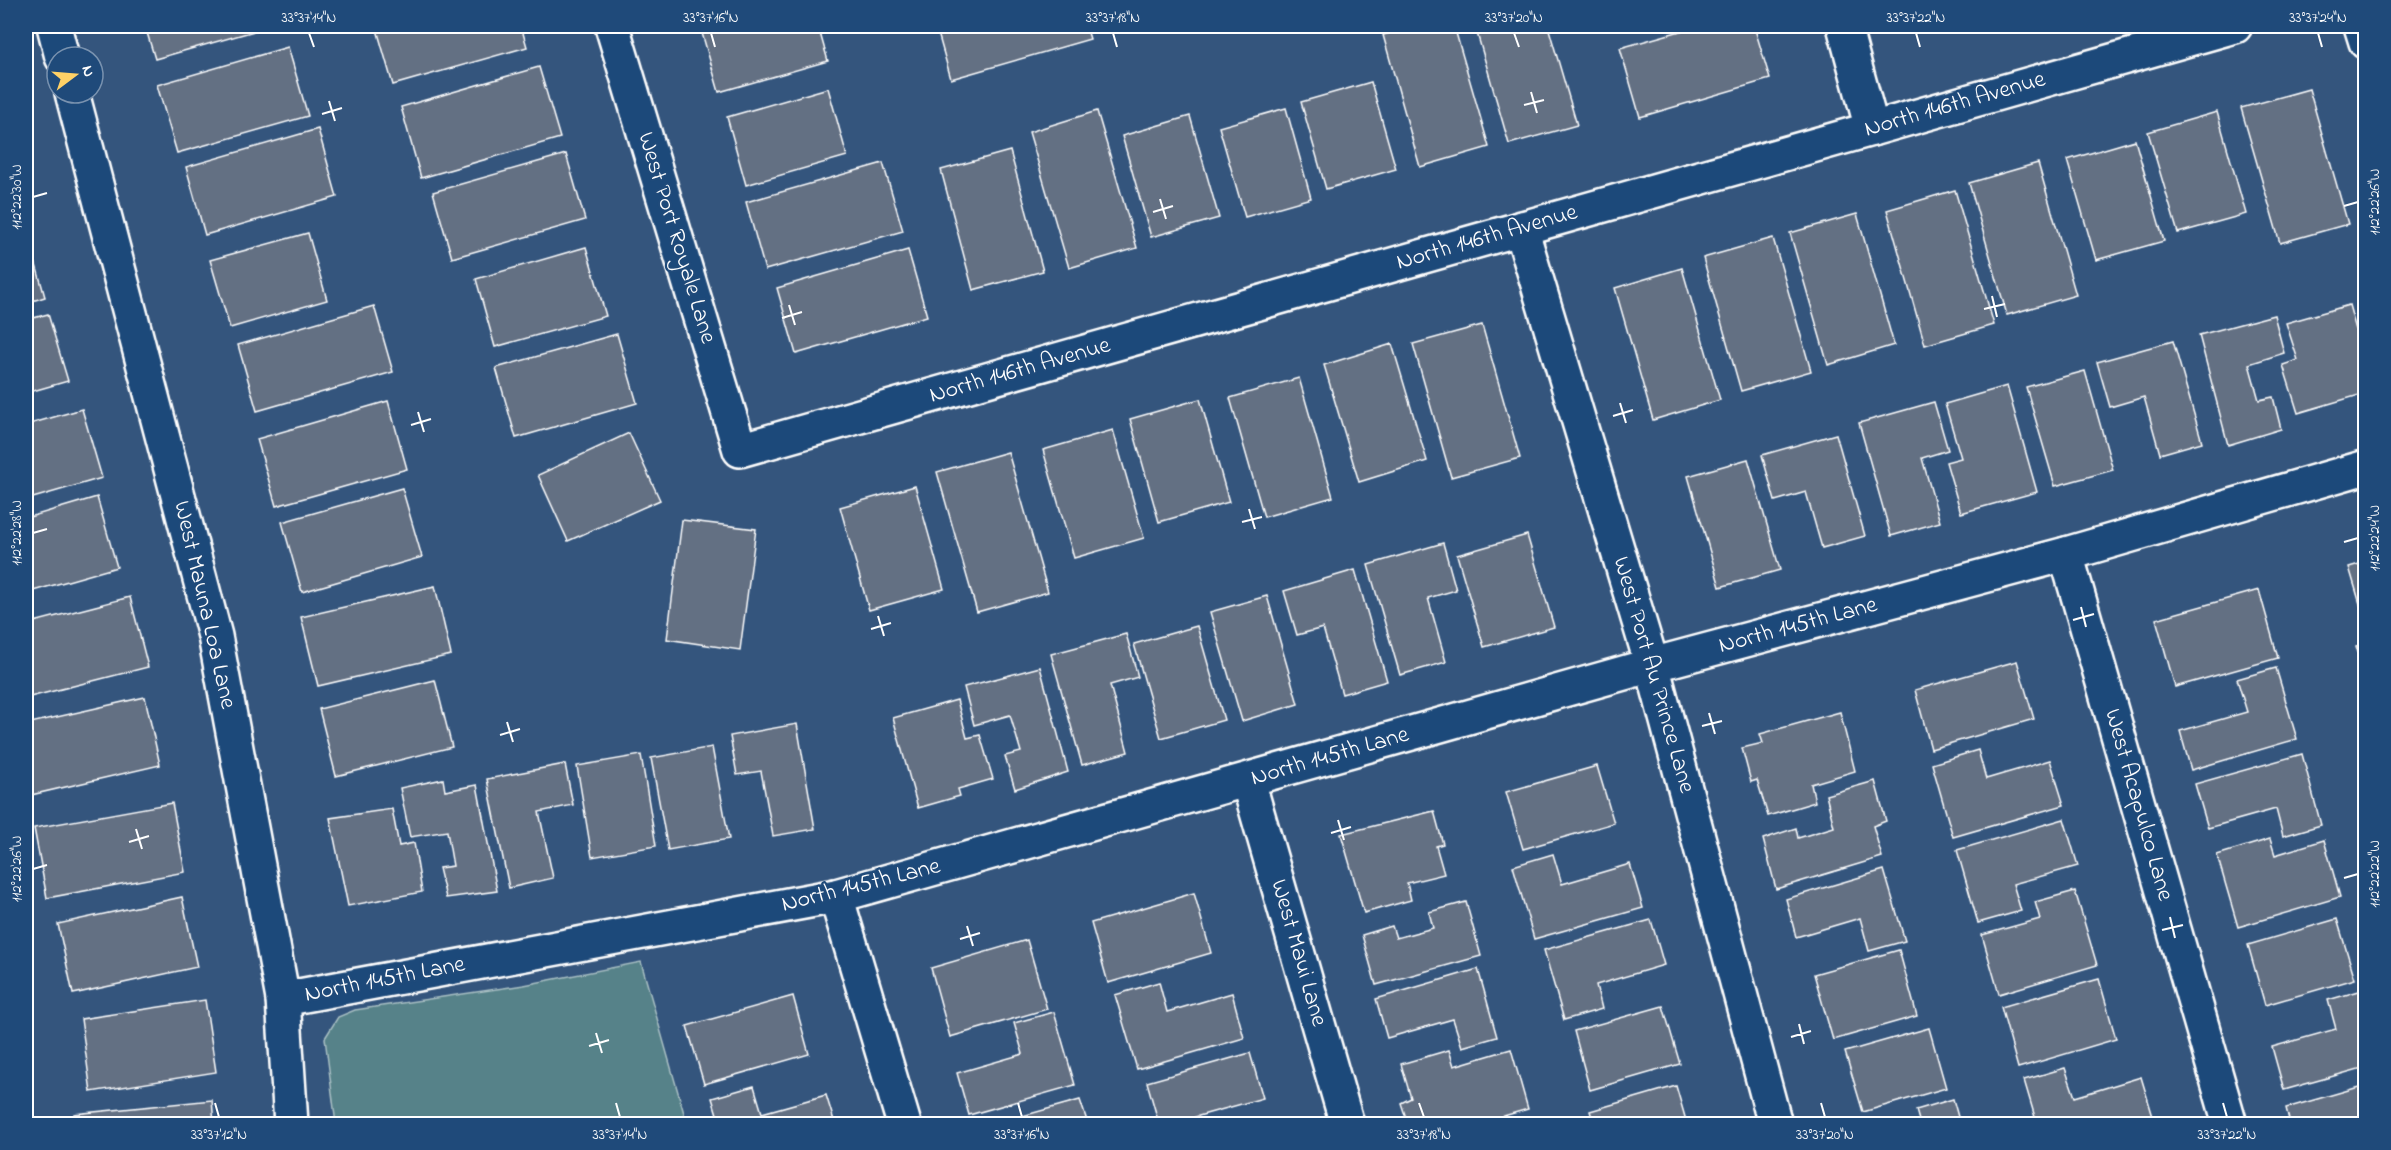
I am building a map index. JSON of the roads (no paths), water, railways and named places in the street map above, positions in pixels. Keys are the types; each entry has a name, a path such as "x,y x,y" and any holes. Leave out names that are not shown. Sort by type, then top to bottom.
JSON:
{"street":[{"path":"54,26 59,45"},
{"name":"West Port Royale Lane","path":"612,26 740,450"},
{"path":"1844,26 1872,129"},
{"name":"North 146th Avenue","path":"740,450 2235,26"},
{"path":"2361,26 2366,42"},
{"name":"West Mauna Loa Lane","path":"75,105 215,636 283,999 291,1125"},
{"name":"West Port Au Prince Lane","path":"1521,228 1652,665 1775,1125"},
{"name":"North 145th Lane","path":"283,999 836,896 1652,665 2066,554 2366,467"},
{"name":"West Acapulco Lane","path":"2066,554 2230,1125"},
{"name":"West Maui Lane","path":"1248,781 1347,1125"},
{"path":"836,896 904,1125"}]}
